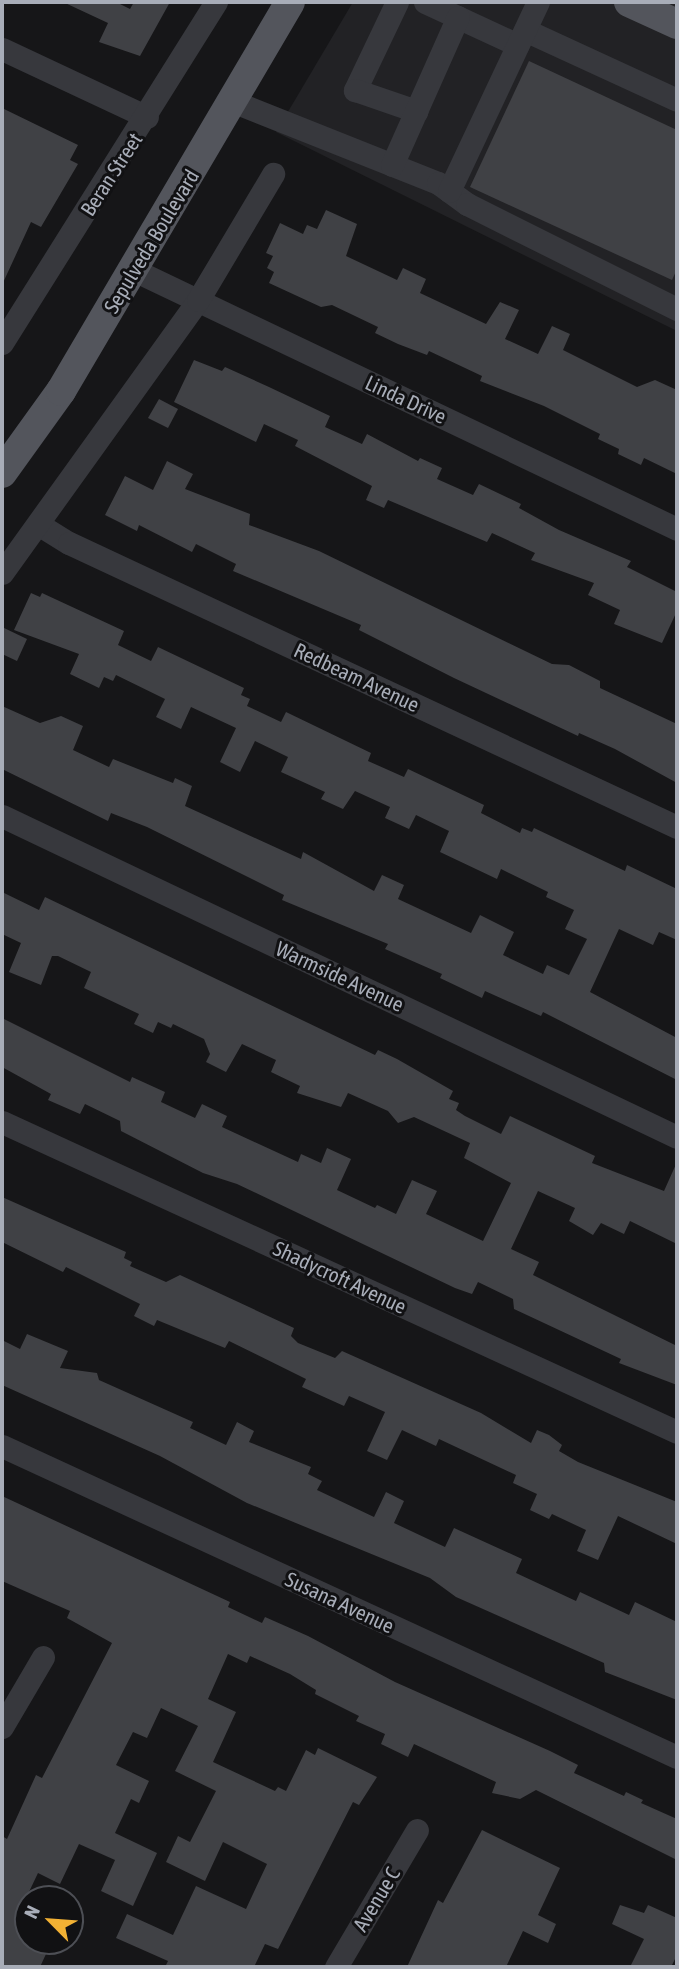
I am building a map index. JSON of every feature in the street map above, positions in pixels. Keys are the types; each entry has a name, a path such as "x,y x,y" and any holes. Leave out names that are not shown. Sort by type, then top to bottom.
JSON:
{"main road":[{"name":"Sepulveda Boulevard","path":"2,473 61,391 290,2"},
{"path":"629,2 677,24"}],"street":[{"name":"Beran Street","path":"2,344 147,117 216,2"},
{"path":"397,2 355,90 416,111"},
{"path":"425,2 677,100"},
{"path":"449,191 538,2"},
{"path":"392,164 458,17"},
{"path":"2,48 147,117"},
{"path":"232,101 392,164 677,309"},
{"path":"2,573 198,300 273,174"},
{"name":"Linda Drive","path":"134,270 677,528"},
{"name":"Redbeam Avenue","path":"38,524 69,543 677,827"},
{"name":"Warmside Avenue","path":"2,816 677,1137"},
{"name":"Shadycroft Avenue","path":"2,1122 677,1432"},
{"name":"Susana Avenue","path":"2,1446 677,1757"},
{"path":"2,1727 43,1657"},
{"name":"Avenue C","path":"335,1967 417,1830"}],"shaded area":[{"path":"353,2 677,2 677,331 276,132"}],"building":[{"path":"63,2 116,2 130,9 134,2 170,2 140,56 99,42 108,23"},
{"path":"529,61 677,130 677,269 672,280 470,187"},
{"path":"2,108 78,145 70,160 78,164 41,227 31,222 2,285"},
{"path":"326,210 357,224 346,256 397,280 403,268 426,279 420,293 486,324 500,302 519,310 505,339 538,354 552,326 570,334 563,350 637,387 655,380 677,390 677,474 644,458 641,465 618,454 619,449 598,439 600,434 544,406 480,381 482,376 429,351 427,355 398,344 375,333 378,327 332,305 321,307 269,283 274,272 267,268 273,256 266,253 280,223 303,234 307,225 317,229"},
{"path":"194,360 222,371 225,367 269,387 330,416 325,427 362,444 367,434 418,461 420,458 442,468 437,479 473,495 479,484 521,504 519,508 559,530 631,561 627,567 677,592 677,611 662,643 614,624 620,610 588,595 594,583 531,560 535,553 492,533 487,542 388,500 384,508 366,500 372,486 295,446 298,440 264,424 256,442 174,402"},
{"path":"159,399 178,409 168,428 148,418"},
{"path":"167,461 193,474 185,489 250,514 249,525 319,551 552,664 569,665 600,681 600,688 677,724 677,783 615,749 579,733 578,736 454,678 359,630 361,625 233,571 236,564 196,544 192,552 139,525 137,531 105,515 125,476 153,490"},
{"path":"31,593 40,597 42,593 124,631 118,645 151,661 158,647 244,688 241,695 250,699 247,706 281,722 286,712 371,753 368,761 404,777 408,769 484,805 481,813 520,833 522,828 532,832 534,828 625,871 627,865 677,889 677,940 659,932 653,945 619,929 590,992 677,1038 677,1080 543,1012 541,1016 485,991 482,998 440,978 442,974 385,949 388,944 282,900 284,895 147,827 111,813 108,821 2,769 2,706 40,723 61,716 83,726 73,750 109,767 113,759 173,783 175,778 192,786 185,806 301,859 303,852 374,891 382,875 404,885 398,899 471,933 480,915 514,932 503,955 543,974 547,965 569,975 587,939 565,929 574,910 546,897 548,892 501,869 497,879 440,852 449,831 416,815 409,829 385,818 390,807 355,791 343,809 321,799 325,792 281,772 288,757 255,741 240,772 220,762 236,728 191,707 181,729 156,717 165,699 116,675 113,681 104,677 99,688 70,674 79,654 14,630"},
{"path":"2,627 27,639 17,661 2,654"},
{"path":"2,892 39,910 45,897 375,1055 378,1050 397,1059 453,1091 449,1099 459,1103 456,1110 501,1134 510,1116 595,1156 592,1163 664,1191 677,1162 677,1244 630,1221 624,1234 601,1223 593,1235 569,1221 575,1208 538,1191 511,1249 539,1262 533,1275 677,1346 677,1385 619,1363 621,1359 514,1309 513,1299 478,1282 472,1294 455,1288 237,1184 203,1173 121,1131 120,1121 85,1104 80,1114 48,1100 51,1094 2,1067 2,1018 130,1082 132,1077 165,1092 161,1102 195,1118 202,1104 227,1116 222,1127 298,1162 301,1154 321,1163 327,1148 351,1159 337,1190 375,1208 377,1205 396,1214 412,1180 437,1191 426,1214 483,1241 511,1183 464,1158 470,1143 414,1117 398,1123 388,1111 348,1093 341,1107 297,1093 300,1086 271,1072 276,1060 242,1044 226,1072 206,1062 210,1054 204,1039 173,1024 171,1028 158,1022 153,1033 134,1024 139,1014 84,988 91,972 58,956 52,956 41,985 9,972 21,943 2,934"},
{"path":"2,1197 126,1252 124,1258 132,1262 130,1266 166,1282 180,1275 294,1328 291,1336 298,1343 335,1358 342,1351 481,1413 531,1443 537,1430 549,1435 562,1445 559,1451 578,1462 677,1502 677,1544 618,1516 598,1560 577,1551 586,1530 552,1514 549,1519 530,1510 537,1494 513,1483 516,1475 439,1439 436,1446 402,1430 387,1460 367,1451 385,1412 349,1396 344,1406 302,1387 306,1379 229,1341 225,1348 157,1320 154,1326 134,1316 140,1304 66,1267 63,1272 2,1242"},
{"path":"27,1334 68,1351 60,1368 97,1373 99,1380 193,1422 190,1428 226,1445 237,1422 254,1431 249,1442 311,1467 308,1474 322,1481 317,1490 374,1517 386,1492 404,1501 394,1523 445,1547 454,1528 522,1559 516,1573 576,1601 580,1592 629,1615 635,1602 677,1622 677,1700 605,1672 604,1663 456,1597 430,1578 247,1503 160,1456 2,1385 2,1340 20,1349"},
{"path":"2,1496 230,1602 228,1607 262,1623 265,1617 308,1636 395,1682 550,1751 578,1765 574,1773 624,1796 626,1792 643,1800 641,1803 677,1819 677,1860 536,1790 520,1799 492,1793 496,1782 414,1744 408,1757 381,1744 385,1734 356,1721 359,1716 315,1694 316,1690 290,1674 250,1656 247,1663 228,1654 208,1699 236,1712 213,1762 275,1791 278,1787 286,1791 306,1750 315,1755 318,1748 377,1777 359,1805 353,1802 278,1949 265,1944 254,1967 165,1967 168,1961 116,1938 127,1914 173,1935 196,1886 246,1909 267,1864 223,1842 205,1881 166,1862 178,1836 190,1842 216,1791 175,1771 198,1726 161,1708 147,1738 133,1732 116,1765 149,1781 139,1803 131,1799 115,1833 157,1853 133,1906 101,1891 115,1860 79,1844 60,1884 38,1873 32,1885 14,1885 14,1955 46,1955 40,1967 2,1967 2,1836 7,1839 36,1775 42,1778 112,1643 67,1618 70,1611 2,1581"},
{"path":"482,1830 560,1868 538,1915 556,1924 548,1943 523,1931 506,1967 407,1967 438,1900 443,1903"},
{"path":"620,1905 644,1913 648,1905 677,1918 677,1955 671,1967 630,1967 644,1939 612,1924"}]}
